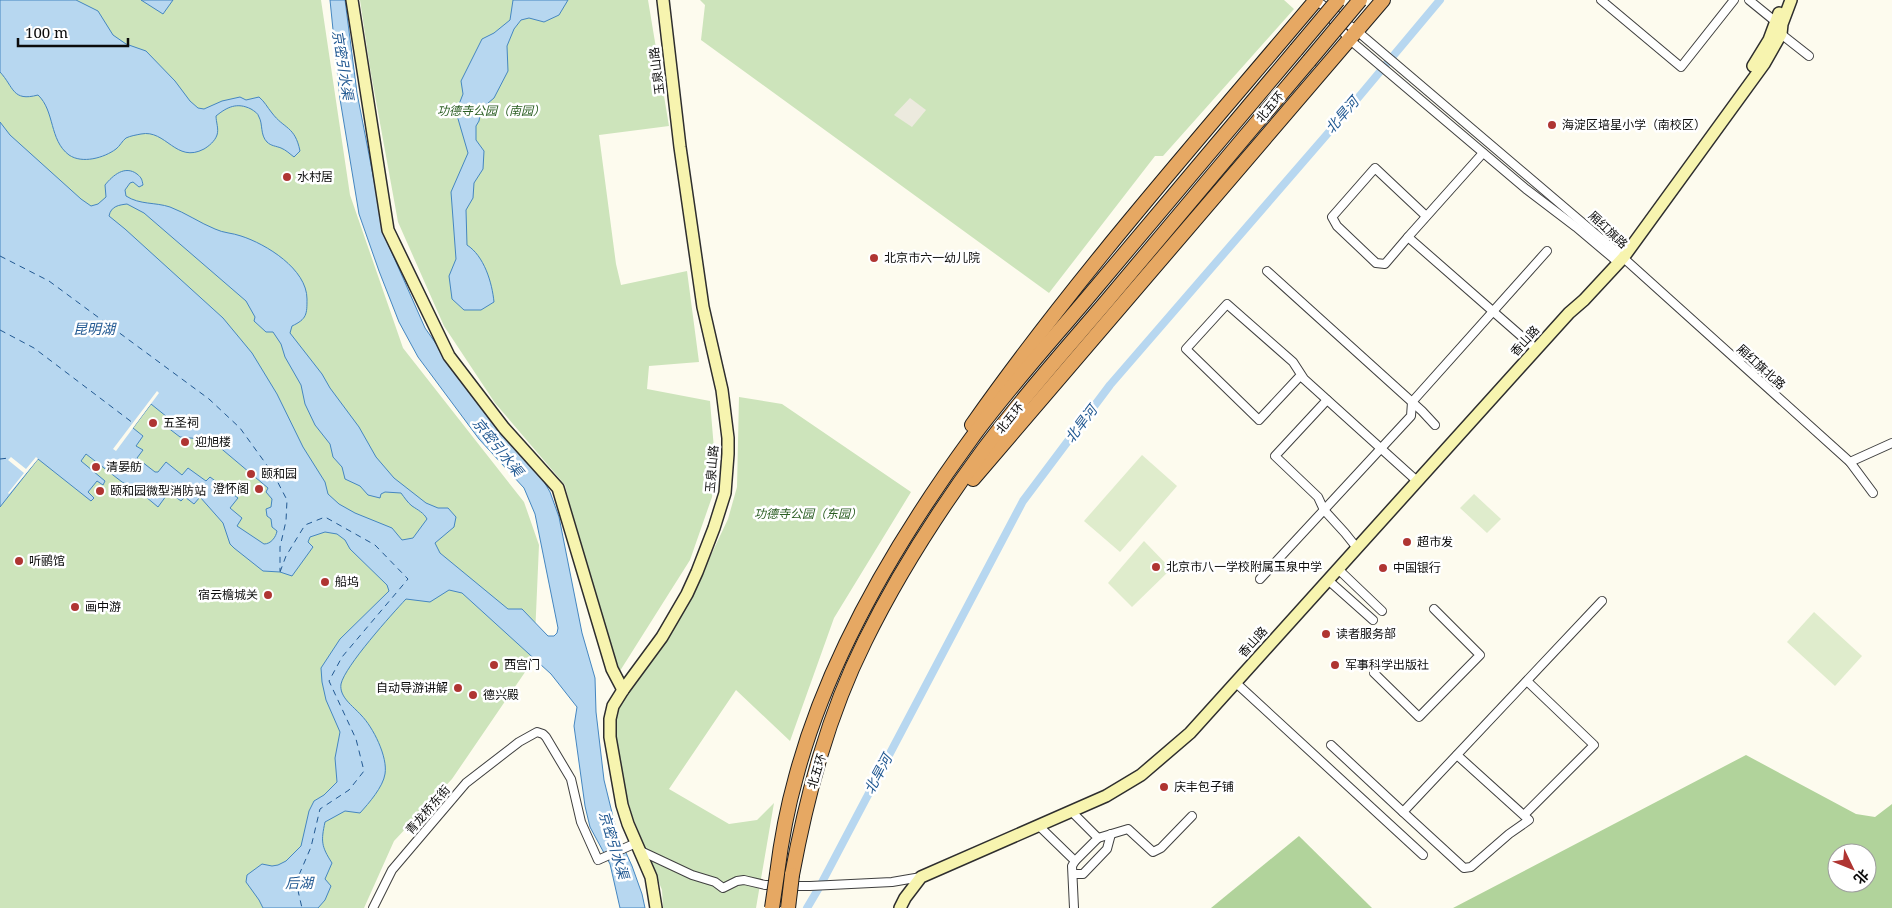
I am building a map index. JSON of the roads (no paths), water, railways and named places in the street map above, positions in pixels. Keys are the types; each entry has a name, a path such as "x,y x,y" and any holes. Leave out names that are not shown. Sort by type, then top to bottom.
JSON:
{"highway":[{"path":"918,515 963,437 1004,379 1106,249 1316,0"},
{"name":"北五环","path":"772,908 776,874 796,776 820,703 850,635 893,556 918,515 972,438 1014,386 1338,0"},
{"name":"北五环","path":"788,908 801,828 814,777 836,709 865,642 924,536 984,450 1033,389 1360,0"},
{"path":"924,536 1383,0"}],"street":[{"path":"352,0 388,230 449,356 504,428 558,488 612,669 623,690"},
{"name":"玉泉山路","path":"656,908 651,877 622,805 610,737 610,719 613,706 662,637 687,594 714,528 724,493 727,474 728,438 725,414 703,307 680,147 663,0"},
{"name":"厢红旗路","path":"1316,0 1354,35 1378,63 1483,153 1618,256"},
{"path":"1601,0 1681,67 1734,0"},
{"path":"1749,0 1776,22 1781,34 1809,56"},
{"name":"香山路","path":"1618,256 1757,60 1776,22 1783,0"},
{"name":"香山路","path":"900,908 905,898 922,877 1072,812 1116,790 1141,775 1162,759 1190,733 1536,349 1568,313 1580,296 1618,256 1764,64 1781,34 1782,24 1791,0"},
{"name":"厢红旗路","path":"1354,35 1385,55 1618,256"},
{"path":"1426,216 1375,168 1332,217 1336,226 1376,263 1385,264 1483,153"},
{"path":"1408,237 1536,349"},
{"path":"1260,579 1410,416 1412,402 1547,251"},
{"name":"厢红旗北路","path":"1618,256 1850,462"},
{"path":"1267,271 1435,425"},
{"path":"1301,375 1259,420 1186,349 1227,304 1292,362 1301,375 1327,400 1417,481"},
{"path":"1327,400 1275,456 1318,497 1324,510 1357,548"},
{"path":"1873,493 1850,462 1892,443"},
{"path":"1338,569 1382,610"},
{"path":"1328,580 1373,620"},
{"path":"1404,812 1602,601"},
{"path":"1374,673 1419,717 1480,655 1434,609"},
{"path":"1524,815 1594,745 1527,681"},
{"path":"1235,682 1423,855"},
{"name":"青龙桥东街","path":"373,908 392,870 466,783 519,742 537,732 546,737 571,779 582,822 598,860 625,848 640,848"},
{"path":"1330,745 1464,868 1471,868 1509,834 1529,820 1457,755"},
{"path":"1072,812 1098,838"},
{"path":"1074,908 1072,866 1098,838 1128,829 1153,852 1161,848 1192,816"},
{"path":"1039,826 1076,860"},
{"path":"1073,874 1083,874 1107,849 1111,834"},
{"path":"640,848 692,875 715,882 723,888 737,881 744,880 765,885 810,886 892,882 922,877"}],"water":[{"path":"0,0 76,0 98,11 113,35 126,44 146,51 198,108 204,109 222,101 240,97 246,100 259,97 276,118 292,132 300,151 294,157 283,149 272,145 263,136 257,113 246,107 232,106 216,116 217,135 212,143 204,149 186,152 178,150 157,136 141,134 126,138 116,149 105,155 93,159 74,158 58,142 47,109 38,95 29,97 18,95 0,72"},
{"path":"141,0 173,0 163,14"},
{"name":"昆明湖","path":"330,0 345,0 357,93 385,237 425,328 458,375 539,473 550,492 559,517 582,633 595,678 596,712 604,780 617,833 632,866 645,908 620,908 610,864 590,827 585,806 574,726 577,707 551,674 462,593 449,590 430,602 406,599 380,628 344,676 341,684 342,693 347,701 366,720 375,734 384,759 385,774 379,789 360,813 345,811 325,822 323,843 332,863 325,879 331,886 325,900 318,908 263,908 246,882 247,875 262,864 272,866 286,861 301,846 309,811 314,801 324,795 337,782 335,758 340,732 326,700 321,668 340,639 389,591 387,585 350,549 345,540 337,534 325,532 310,537 308,542 313,547 292,576 280,572 263,571 230,544 223,523 200,497 194,504 185,497 181,501 169,492 158,507 86,454 81,461 105,481 103,485 97,481 88,492 94,498 91,501 38,459 0,507 0,122 10,135 91,206 98,204 106,197 105,185 112,178 120,172 133,171 140,177 143,185 139,187 133,182 130,183 125,190 126,196 137,201 170,207 218,230 251,240 273,252 293,268 305,288 307,309 301,321 292,326 290,333 322,374 359,427 376,457 394,478 426,503 438,508 448,508 456,517 454,527 435,543 440,553 508,609 522,609 548,636 554,636 557,633 558,628 535,514 524,488 479,439 418,357 399,322 359,214 340,99","holes":["127,204 144,213 246,301 255,317 254,321 266,332 273,332 301,385 305,404 315,425 330,444 333,457 342,467 345,479 360,486 368,495 380,498 381,494 385,492 401,493 427,519 413,538 402,540 392,528 355,513 339,504 328,494 325,482 303,447 277,394 252,353 223,318 109,216 113,208","151,404 172,421 167,427 180,437 211,440 268,488 266,492 272,499 271,507 266,509 267,516 271,519 272,527 277,531 271,541 264,544 237,526 242,518 230,508 238,498 210,477 206,481 188,468 182,475 166,462 158,472 155,472 137,458 143,450 136,446 143,436 133,428"]},
{"path":"513,0 568,0 559,15 544,22 529,18 521,20 514,29 507,46 508,71 494,98 481,109 476,126 476,140 484,151 483,169 474,183 473,198 466,210 467,245 478,256 486,270 494,302 481,310 464,310 452,299 449,276 456,259 451,192 468,153 456,112 463,94 461,81 482,39 494,33 510,20"}],"waterway":[{"name":"北旱河","path":"807,908 1023,501 1110,385 1342,117 1440,0"}],"place":[{"name":"海淀区培星小学（南校区）","path":"1552,125"},
{"name":"水村居","path":"287,177"},
{"name":"北京市六一幼儿院","path":"874,258"},
{"name":"五圣祠","path":"153,423"},
{"name":"迎旭楼","path":"185,442"},
{"name":"清晏舫","path":"96,467"},
{"name":"颐和园","path":"251,474"},
{"name":"澄怀阁","path":"259,489"},
{"name":"颐和园微型消防站","path":"100,491"},
{"name":"超市发","path":"1407,542"},
{"name":"听鹂馆","path":"19,561"},
{"name":"北京市八一学校附属玉泉中学","path":"1156,567"},
{"name":"中国银行","path":"1383,568"},
{"name":"船坞","path":"325,582"},
{"name":"宿云檐城关","path":"268,595"},
{"name":"画中游","path":"75,607"},
{"name":"读者服务部","path":"1326,634"},
{"name":"西宫门","path":"494,665"},
{"name":"军事科学出版社","path":"1335,665"},
{"name":"自动导游讲解","path":"458,688"},
{"name":"德兴殿","path":"473,695"},
{"name":"庆丰包子铺","path":"1164,787"}],"water label":[{"name":"京密引水渠","path":"343,65"},
{"name":"京密引水渠","path":"498,447"},
{"name":"京密引水渠","path":"614,845"},
{"name":"后湖","path":"299,883"}],"park label":[{"name":"功德寺公园（南园）","path":"491,111"},
{"name":"功德寺公园（东园）","path":"808,514"}]}
